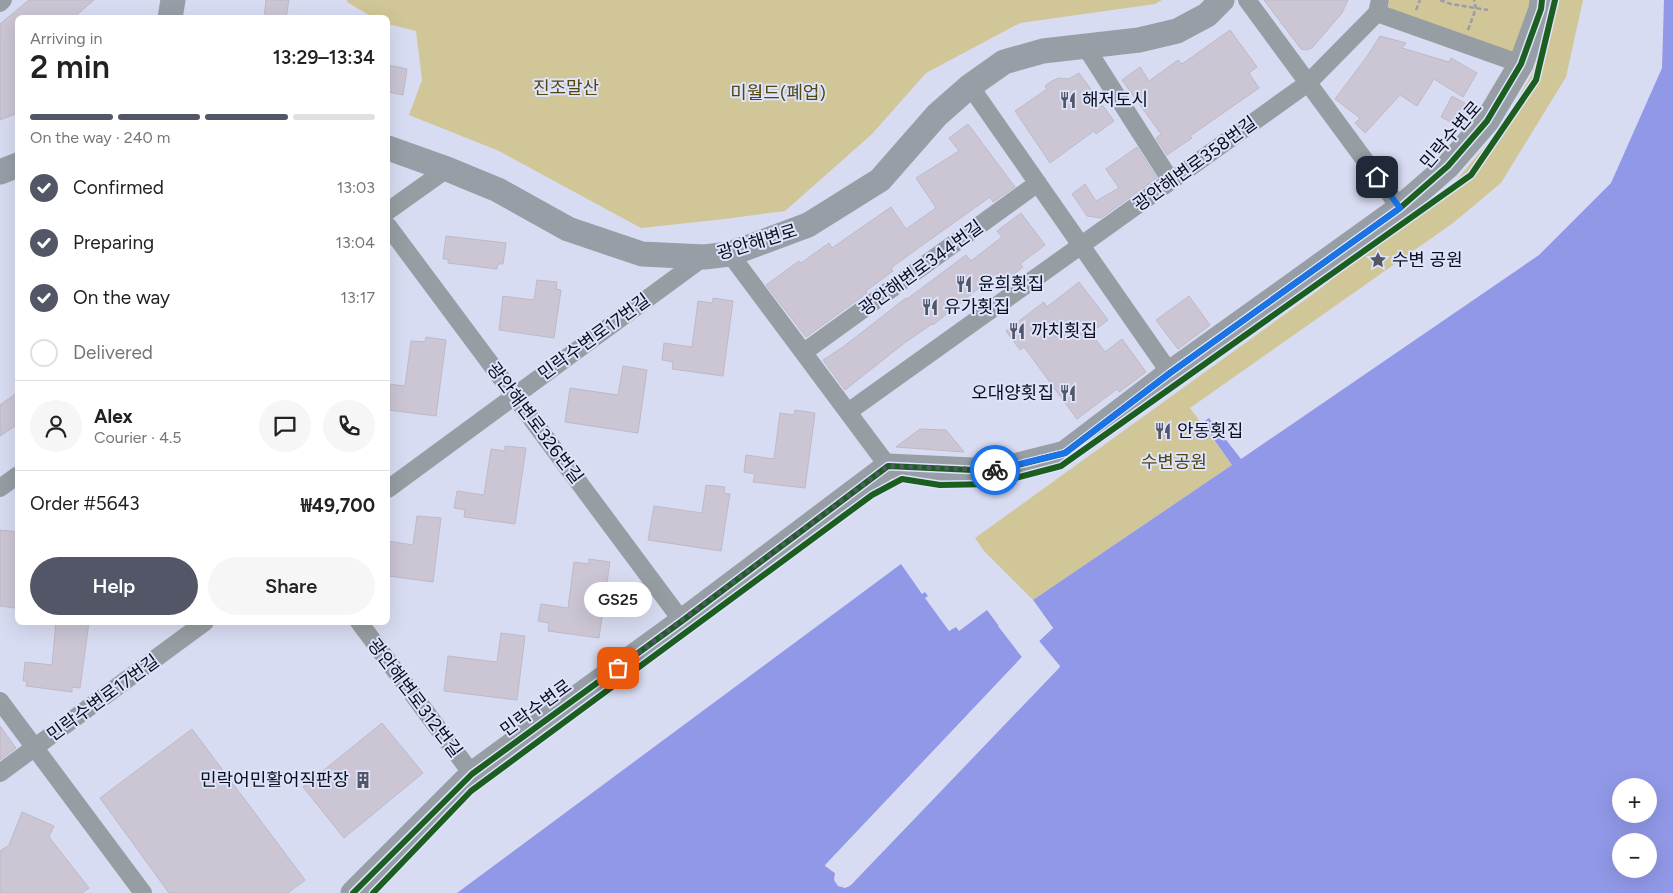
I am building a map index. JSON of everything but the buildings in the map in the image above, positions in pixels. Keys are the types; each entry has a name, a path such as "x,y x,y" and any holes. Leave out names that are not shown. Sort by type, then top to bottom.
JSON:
{"street":[{"path":"0,3 3,0"},
{"path":"170,15 173,0"},
{"name":"광안해변로","path":"390,149 447,168 498,190 568,229 642,254 704,257 730,254 808,226 880,180 937,115 970,86 1004,62 1043,51 1139,40 1177,31 1207,15 1222,0"},
{"path":"1247,0 1400,208"},
{"name":"민락수변로","path":"353,893 472,774 682,621 888,466 994,471 1065,453 1170,373 1400,208 1448,166 1487,122 1521,64 1541,9 1542,0"},
{"path":"1378,6 1464,44 1521,64"},
{"name":"광안해변로358번길","path":"1082,245 1308,83 1378,6"},
{"path":"1085,46 1171,181"},
{"path":"970,86 1170,373"},
{"path":"390,210 447,168"},
{"name":"광안해변로344번길","path":"804,352 1038,183"},
{"name":"광안해변로326번길","path":"390,229 682,621"},
{"path":"848,412 1082,245"},
{"path":"730,254 888,466"},
{"name":"민락수변로17번길","path":"390,488 704,257"},
{"path":"0,488 15,477"},
{"name":"민락수변로17번길","path":"0,773 201,625"},
{"name":"광안해변로312번길","path":"361,625 472,774"},
{"path":"0,701 143,893"}],"path":[{"path":"1440,0 1451,4 1488,10"},
{"path":"1464,44 1476,8 1474,0"}],"green space":[{"path":"347,0 1162,0 1155,4 1020,23 926,73 872,134 785,211 641,228 499,151 409,115 422,80 416,31 390,24 390,15 369,15 347,2"},
{"name":"수변공원","path":"1390,0 1583,0 1566,77 1501,183 1453,223 1190,408 1232,465 1033,600 984,551 975,538 1320,289 1392,230 1454,183 1503,125 1532,74 1536,61 1387,8"}],"water":[{"path":"1664,0 1673,0 1673,893 457,893 901,564 922,594 925,592 928,596 925,598 949,631 956,627 959,631 987,610 1022,657 825,865 835,873 836,883 848,887 1060,666 1039,641 1053,628 1033,600 1232,465 1202,423 1209,418 1241,459 1539,255 1611,183 1662,68"}],"pier":[{"path":"1033,600 1053,628 1039,641 1060,667 851,885 845,888 838,886 834,880 835,873 825,866 1022,657 998,626 1000,624 1024,655 1024,658 828,865 837,872 837,879 840,884 845,886 850,884 1056,667 1036,642 1050,627 1031,602"}],"cycle path":[{"path":"353,893 472,774 682,621 888,466 994,471 1065,453 1170,373 1400,208 1448,166 1487,121 1521,64 1541,9 1542,0"},
{"path":"373,893 471,791 872,495 902,479 940,485 993,484 1061,466 1471,175 1536,80 1555,0"}],"way so far":[{"path":"618,668 888,466 995,470"}],"place":[{"name":"해저도시","path":"1068,100"},
{"name":"수변 공원","path":"1378,260"},
{"name":"윤희횟집","path":"964,284"},
{"name":"유가횟집","path":"930,307"},
{"name":"까치횟집","path":"1017,331"},
{"name":"오대양횟집","path":"1068,393"},
{"name":"안동횟집","path":"1163,431"},
{"name":"GS25","path":"618,668"},
{"name":"민락어민활어직판장","path":"363,780"}],"route":[{"path":"995,470 1065,453 1170,373 1400,208 1377,177"}],"park label":[{"name":"진조말산","path":"566,88"},
{"name":"미월드(폐업)","path":"778,93"}]}
